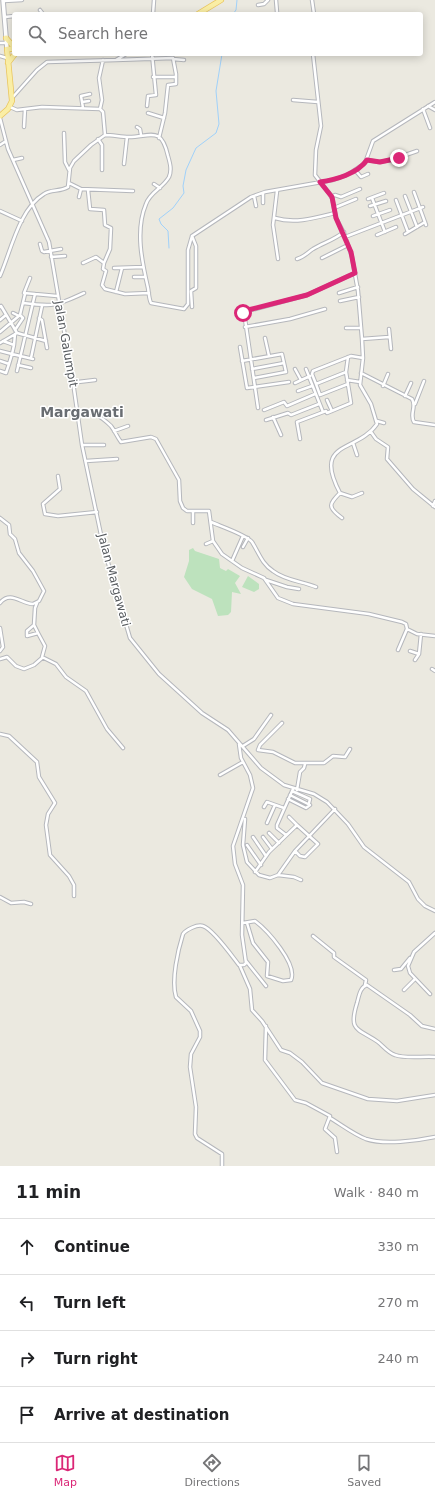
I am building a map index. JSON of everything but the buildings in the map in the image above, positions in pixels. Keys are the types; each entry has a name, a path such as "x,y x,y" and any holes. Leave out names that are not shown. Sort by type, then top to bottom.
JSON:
{"main road":[{"path":"201,12 221,0"},
{"path":"7,40 12,46"},
{"path":"0,117 10,107 12,98 7,56 12,50"},
{"path":"7,56 12,54"},
{"path":"7,56 12,54"}],"street":[{"path":"0,56 7,56 4,0 22,0"},
{"path":"153,12 154,0"},
{"path":"258,6 264,4 268,0"},
{"path":"276,0 277,12"},
{"path":"312,0 314,12"},
{"path":"5,17 12,16"},
{"path":"0,43 7,40"},
{"path":"116,60 123,56"},
{"path":"147,106 148,96 156,95 152,56"},
{"path":"314,56 321,126 316,150 315,170 321,183 332,197 335,213 344,232 355,273 359,297 363,358 360,382 361,388 371,404 377,425 371,432 339,449 333,458 332,476 340,493 352,497 362,494"},
{"path":"12,98 37,70 47,62 152,60 158,58 184,60"},
{"path":"159,138 164,118 168,85 176,84 173,59"},
{"path":"103,60 99,78 102,100 100,109 103,112 105,135"},
{"path":"153,77 176,77"},
{"path":"83,108 81,96 90,94"},
{"path":"293,100 318,102"},
{"path":"82,102 89,101"},
{"path":"70,170 76,158 105,135 127,138 152,134 159,138 167,151 171,168 169,176 149,198 142,218 143,277 152,303 182,309 188,304 188,250 193,237 254,197 321,183 343,177 356,170 367,160 373,141 435,102"},
{"path":"428,106 435,110"},
{"path":"10,107 18,110 42,107 100,109"},
{"path":"423,109 430,128"},
{"path":"24,127 25,110"},
{"path":"148,113 164,118"},
{"path":"0,117 6,141 13,160 33,206"},
{"path":"137,127 140,129 141,135"},
{"path":"0,276 22,221 33,206 44,193 66,188 71,183 70,170 65,162 64,133"},
{"path":"124,164 127,138"},
{"path":"99,139 102,145 102,170"},
{"path":"0,145 6,141"},
{"path":"367,160 380,162 391,160 417,151"},
{"path":"13,160 22,158"},
{"path":"356,170 361,177 368,174"},
{"path":"71,183 81,189 133,192"},
{"path":"154,184 159,188"},
{"path":"79,197 81,189"},
{"path":"332,197 341,197 360,189"},
{"path":"88,190 90,209 104,210 105,226 111,228 110,249 103,268 106,271 103,288 128,294 148,293"},
{"path":"277,191 273,225 278,259"},
{"path":"396,200 407,233 426,224 421,207 414,192"},
{"path":"368,199 384,193"},
{"path":"263,194 263,204"},
{"path":"405,196 417,227"},
{"path":"254,197 256,206"},
{"path":"372,198 385,232"},
{"path":"334,208 356,199"},
{"path":"370,206 386,201"},
{"name":"Jalan Galumpit","path":"33,206 46,233 50,251 74,386 82,445 96,506"},
{"path":"345,237 421,207"},
{"path":"373,216 390,210"},
{"path":"0,211 22,221"},
{"path":"275,218 300,221 335,213"},
{"path":"377,235 396,227"},
{"path":"297,259 304,257 315,248 333,240 344,232"},
{"path":"192,307 191,291 196,288 196,246 193,237"},
{"path":"40,244 42,251 61,249"},
{"path":"322,258 348,245"},
{"path":"51,257 65,256"},
{"path":"83,263 96,257 104,263"},
{"path":"114,268 142,268"},
{"path":"116,292 122,268"},
{"path":"258,408 245,327 244,311 307,295 355,273"},
{"path":"134,277 143,277"},
{"path":"0,332 12,324 20,315 24,303 24,292 30,278"},
{"path":"339,293 358,287"},
{"path":"24,303 42,306 59,305 84,293"},
{"path":"25,294 57,296"},
{"path":"17,371 35,294"},
{"path":"340,301 359,297"},
{"path":"0,306 16,332 25,337 46,341"},
{"path":"0,351 32,358 42,306"},
{"path":"245,327 299,317 326,309"},
{"path":"0,371 6,373 12,354 16,332 23,318 20,315 13,313"},
{"path":"0,320 6,315"},
{"path":"39,318 42,320 47,348"},
{"path":"346,328 361,328"},
{"path":"389,329 391,349"},
{"path":"1,342 16,332"},
{"path":"362,339 389,337"},
{"path":"265,338 269,356"},
{"path":"1,342 14,345"},
{"path":"240,347 246,386 248,388 289,382"},
{"path":"242,361 282,354 286,372 254,378"},
{"path":"322,412 315,394 312,372 348,357 352,356 363,358"},
{"path":"300,439 297,422 322,412 326,411 327,413 351,403 346,372 348,357"},
{"path":"0,361 9,364"},
{"path":"252,369 284,363"},
{"path":"18,365 31,368"},
{"path":"295,368 301,380"},
{"path":"306,369 320,395 348,384"},
{"path":"298,391 346,372"},
{"path":"361,373 383,386 412,399 414,404"},
{"path":"383,386 388,374"},
{"path":"295,383 310,376"},
{"path":"74,386 78,382 95,380"},
{"path":"347,380 360,382"},
{"path":"424,381 417,401 414,404 412,418 414,422 435,425"},
{"path":"405,396 411,383"},
{"path":"264,410 284,402 287,406 315,394"},
{"path":"327,400 332,411"},
{"path":"266,420 288,413 291,415 319,404"},
{"path":"77,411 91,412 111,426 122,442 151,437 158,441 179,480 180,503 186,510 209,511 213,541 222,554 265,580 299,589"},
{"path":"273,417 281,435"},
{"path":"376,421 384,423"},
{"path":"114,431 128,426"},
{"path":"371,432 376,440 388,447 387,459 400,475 434,507"},
{"path":"353,442 357,455"},
{"path":"82,445 104,444"},
{"path":"86,461 117,459"},
{"path":"58,476 60,489 43,503 45,514 58,516 97,512"},
{"path":"340,493 331,502 330,506 342,518"},
{"path":"434,507 435,501"},
{"name":"Jalan Margawati","path":"96,506 103,543 123,617 130,637 159,674 184,698 209,718 228,730 261,768 272,778 292,790"},
{"path":"193,511 193,523"},
{"path":"0,518 9,525 10,534 15,539 19,553 43,588 44,592 35,608 34,625 45,646 42,658 34,665 24,669 16,666 7,656 0,659"},
{"path":"211,522 248,538 252,542 261,560 274,572 285,578 316,586"},
{"path":"232,561 243,536"},
{"path":"242,547 248,538"},
{"path":"206,544 213,541"},
{"path":"265,580 276,596 288,603 322,609 369,614 402,622 407,625 407,629 398,650"},
{"path":"0,603 4,598 10,597 30,604 38,602"},
{"path":"34,625 27,631 26,635 29,637 38,632"},
{"path":"0,628 3,647 0,650"},
{"path":"407,629 421,634 435,636"},
{"path":"415,660 419,654 421,634"},
{"path":"410,651 419,654"},
{"path":"42,658 55,663 65,676 86,691 107,729 123,748"},
{"path":"243,746 254,739 271,715"},
{"path":"282,723 258,749 263,752 273,752 290,762 305,764 325,763 333,756 345,757 350,749"},
{"path":"0,734 9,736 38,762 38,777 54,803 48,814 46,825 50,855 69,876 74,885 74,896"},
{"path":"238,741 243,762 250,775 253,788 245,816 233,846 235,864 244,884 242,935 246,961 266,986"},
{"path":"220,775 243,762"},
{"path":"297,790 300,772 304,768 305,764"},
{"path":"292,790 297,790 322,798 335,809 364,847 409,882 418,899 425,906 435,911"},
{"path":"286,835 277,826 292,790"},
{"path":"288,799 306,808 310,805 308,803 310,799 292,790"},
{"path":"290,795 308,803"},
{"path":"264,807 266,802 284,808"},
{"path":"267,823 275,805"},
{"path":"278,875 295,851 311,836 335,809"},
{"path":"245,816 244,856 246,862 255,872 269,878 278,875 294,876 301,880"},
{"path":"289,817 318,843 317,846 305,857 300,856 295,851"},
{"path":"255,872 272,849 297,825"},
{"path":"269,833 279,843"},
{"path":"253,837 266,857"},
{"path":"263,837 272,849"},
{"path":"247,845 261,865"},
{"path":"0,897 11,903 24,902 31,904"},
{"path":"243,923 253,921 261,926 283,952 292,973 291,980 283,981 267,976 268,962 253,944 247,923"},
{"path":"222,1166 222,1154 197,1138 195,1134 196,1107 190,1067 191,1054 200,1037 200,1031 191,1011 176,997 174,990 177,959 183,934 195,927 204,926 221,941 240,966 250,989 252,1010 266,1026 281,1050 290,1053 300,1060 324,1084 368,1099 397,1101 435,1095"},
{"path":"394,970 401,969 422,943 435,933"},
{"path":"313,936 332,950 334,957 340,963 366,980 365,986 360,992 353,1014 356,1029 395,1055 435,1057"},
{"path":"411,957 408,970 430,994"},
{"path":"240,966 245,965 246,961"},
{"path":"404,990 415,979"},
{"path":"365,986 410,1015 422,1026 435,1029"},
{"path":"266,1026 265,1060 295,1100 306,1103 330,1116 330,1118 353,1133 373,1141 409,1140 435,1137"},
{"path":"330,1118 325,1129 335,1138 337,1152"}],"green space":[{"path":"193,548 195,551 219,559 220,568 226,571 228,569 240,576 235,583 241,594 232,592 231,612 228,615 218,616 212,599 192,589 184,577 189,561 189,550"},
{"path":"248,576 259,584 259,589 254,592 242,587"}],"waterway":[{"path":"234,12 237,0"},
{"path":"169,248 168,231 161,224 159,219 173,208 184,193 183,186 186,170 196,148 216,133 219,124 216,91 222,56"}],"district":[{"name":"Margawati","path":"82,412"}],"route":[{"path":"243,313 244,311 307,295 355,273 351,252 343,230 336,218 332,197 320,182 343,177 363,165 367,160 380,162 399,158"}]}
